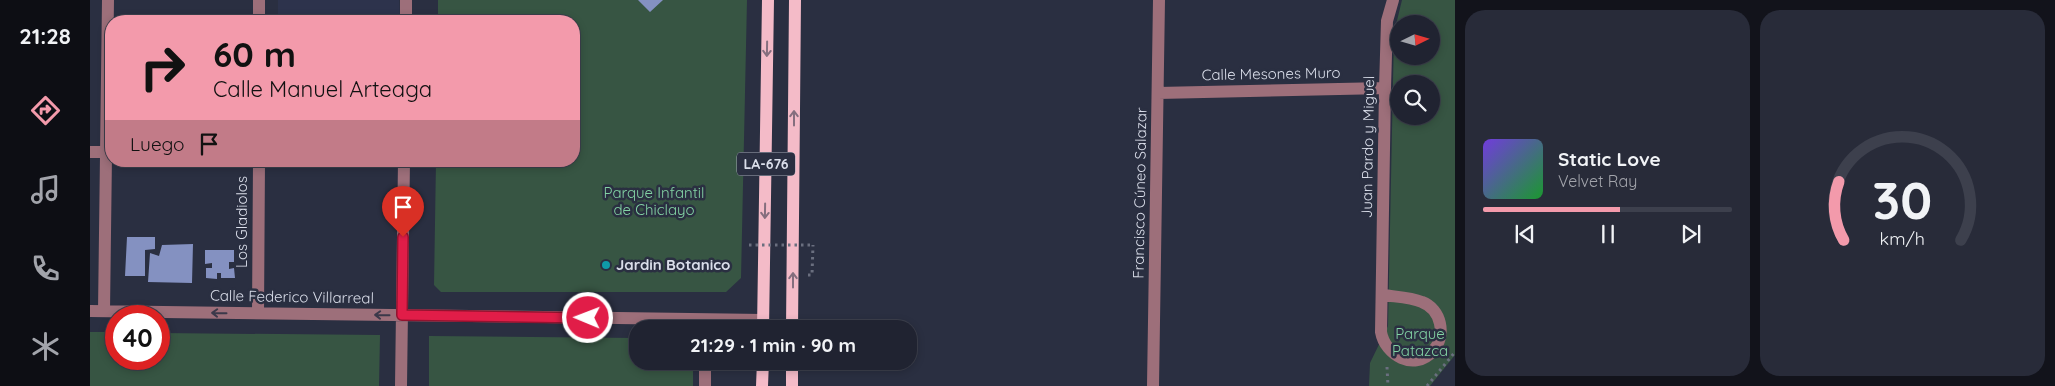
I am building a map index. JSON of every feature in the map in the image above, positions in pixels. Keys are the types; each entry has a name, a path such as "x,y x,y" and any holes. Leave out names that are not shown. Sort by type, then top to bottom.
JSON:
{"main road":[{"name":"LA-676","path":"763,320 768,0"},
{"name":"LA-676","path":"792,320 795,0"},
{"path":"762,386 763,370"},
{"path":"792,370 792,386"}],"street":[{"path":"108,0 108,15"},
{"path":"259,0 259,15"},
{"path":"406,0 406,15"},
{"name":"Francisco Cúneo Salazar","path":"1154,386 1159,0"},
{"name":"Juan Pardo y Miguel","path":"1383,295 1414,300 1431,307 1438,317 1441,327 1438,343 1433,351 1417,360 1406,360 1396,356 1387,349 1381,332 1387,22 1393,0"},
{"name":"Calle Mesones Muro","path":"1158,93 1385,88"},
{"path":"90,152 105,152"},
{"path":"104,311 106,167"},
{"name":"Los Gladiolos","path":"258,167 258,313"},
{"path":"401,386 404,167"},
{"name":"Calle Federico Villarreal","path":"90,311 402,315 629,322"},
{"path":"705,370 706,386"}],"path":[{"path":"749,245 813,246 812,275"},
{"path":"1427,386 1455,352"}],"shaded area":[{"path":"278,0 399,0 400,15 278,15"}],"green space":[{"name":"Parque Infantil de Chiclayo","path":"438,0 747,0 741,278 726,292 441,292 434,285 436,167 580,167 580,15 438,15"},
{"name":"Parque Patazca","path":"1402,0 1455,0 1455,355 1430,386 1369,386 1370,363 1388,326 1392,125 1440,125 1440,75 1393,75 1393,65 1440,65 1440,15 1398,15"},
{"path":"90,332 105,332 105,370 170,370 170,333 380,335 379,386 90,386"},
{"path":"429,336 629,338 629,370 693,370 693,386 429,386"}],"building":[{"path":"638,0 663,0 650,12"},
{"path":"127,237 155,237 155,249 145,250 145,276 125,276"},
{"path":"193,244 192,283 148,282 150,253 159,256 162,245"},
{"path":"205,250 234,250 234,262 229,262 229,269 234,268 235,278 221,278 221,273 217,273 217,279 206,278 206,268 212,268 212,263 205,264"}],"place":[{"name":"Jardin Botanico","path":"606,265"}],"route":[{"path":"403,237 402,315 588,318"}]}
